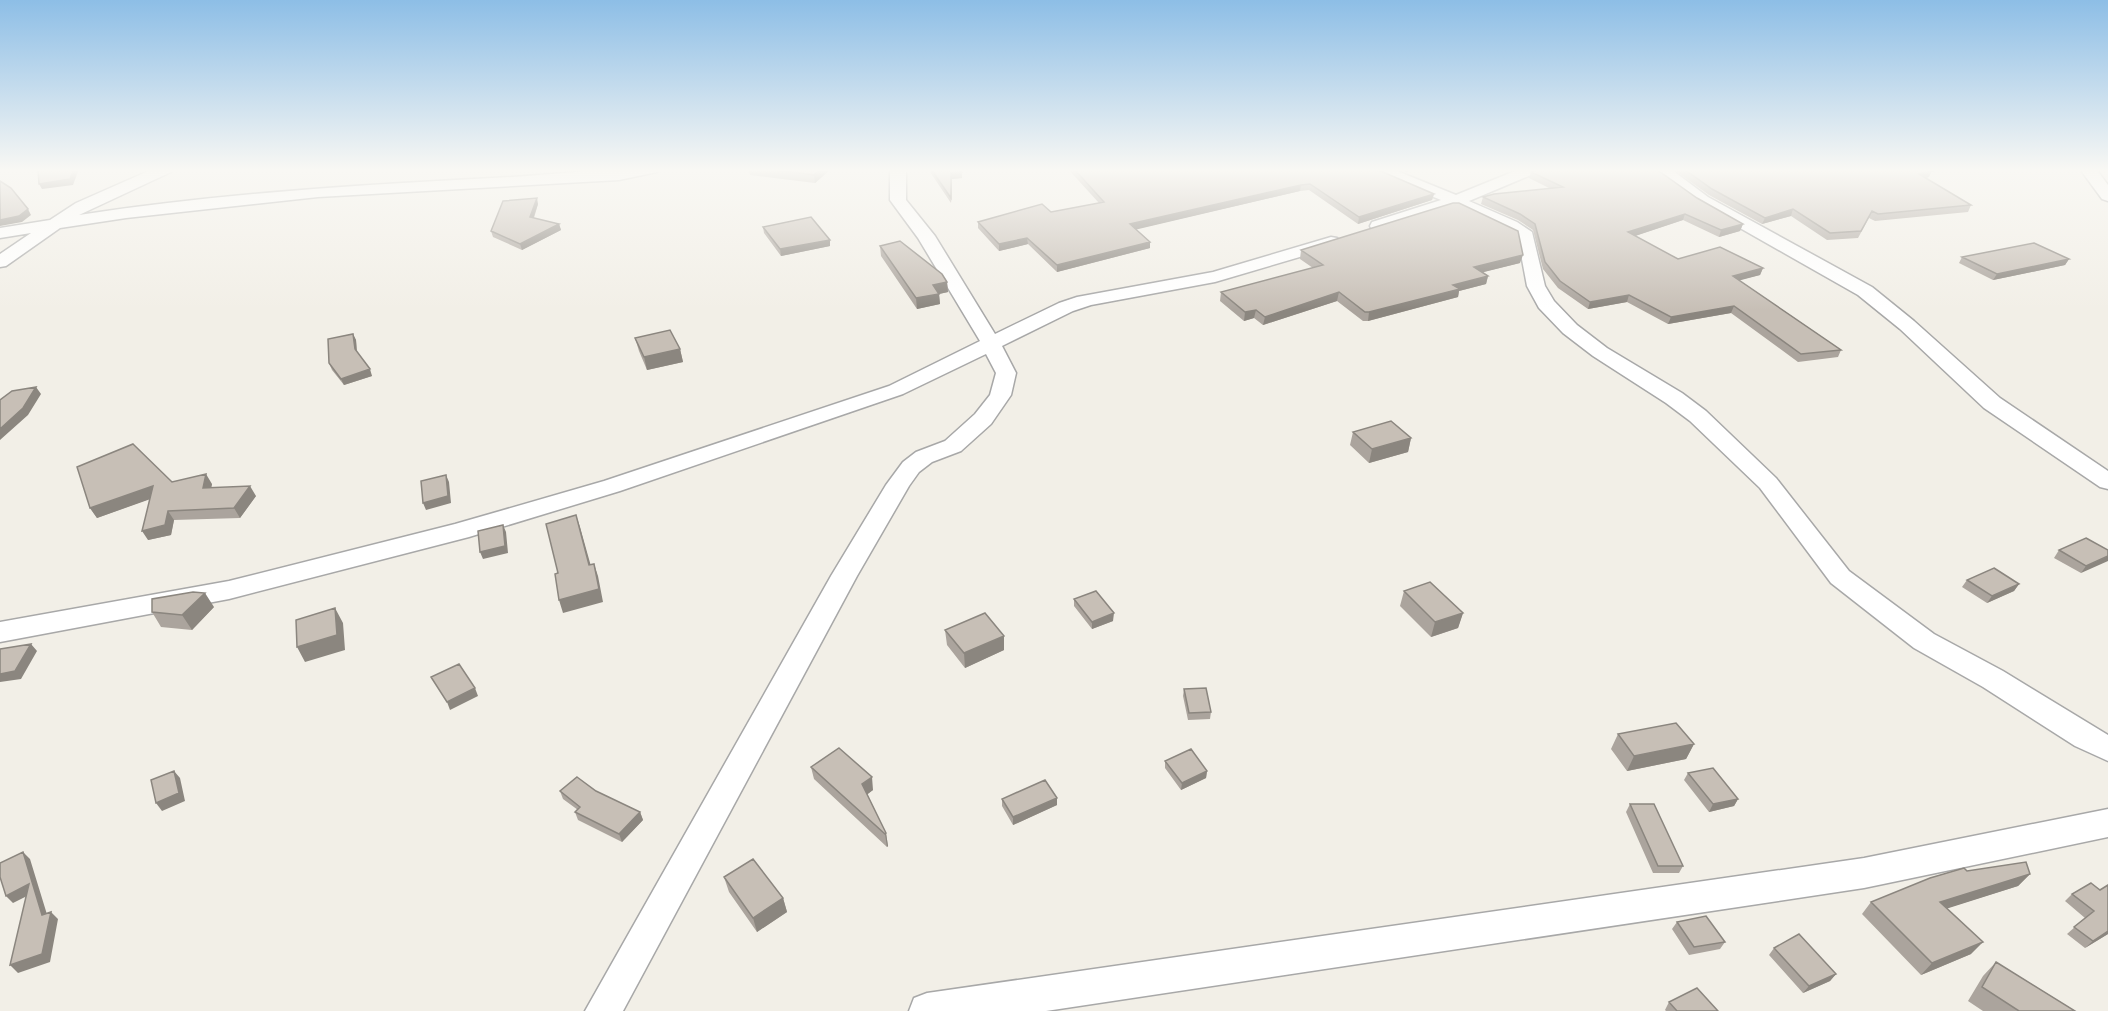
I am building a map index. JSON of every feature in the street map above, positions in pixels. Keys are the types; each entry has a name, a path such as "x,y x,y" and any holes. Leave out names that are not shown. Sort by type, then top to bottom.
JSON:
{"street":[{"path":"0,262 66,216"},
{"path":"0,233 107,216"},
{"path":"603,1011 844,576 898,485 911,467 924,457 953,446 983,419 1000,395 1006,373 992,345 926,236 911,216"},
{"path":"0,632 229,590 460,531 612,486 896,390 1066,307 1092,297 1162,288 1216,277 1408,216"},
{"path":"1489,216 1526,236 1536,286 1546,304 1570,329 1600,352 1674,398 1698,416 1768,483 1840,577 1924,641 1993,679 2086,738 2108,749"},
{"path":"1731,216 1865,291 1907,325 1992,403 2108,482"},
{"path":"927,1011 1864,873 2108,823"}],"building":[{"path":"0,216 18,216 0,220"},
{"path":"497,216 530,216 559,224 520,244 491,231"},
{"path":"999,216 1164,216 1130,224 1150,242 1057,265 1027,238 999,244 978,222"},
{"path":"1410,216 1487,216 1518,231 1523,255 1474,267 1488,276 1453,285 1460,289 1369,312 1365,312 1339,292 1265,317 1256,310 1245,312 1221,292 1323,265 1301,250"},
{"path":"1523,216 1678,216 1628,232 1678,259 1720,247 1763,268 1733,276 1841,350 1801,354 1734,306 1671,317 1629,295 1590,302 1560,281 1545,262 1535,224"},
{"path":"1690,216 1729,216 1743,224 1721,230"},
{"path":"1804,216 1869,216 1861,231 1830,233"},
{"path":"811,217 830,240 780,249 763,227"},
{"path":"900,241 942,274 947,282 933,285 939,294 916,298 880,246"},
{"path":"2034,243 2069,259 1997,274 1962,257"},
{"path":"670,330 680,349 644,357 635,338"},
{"path":"353,334 355,349 370,369 341,379 329,363 328,339"},
{"path":"36,387 23,408 0,429 0,400 12,391"},
{"path":"1391,421 1411,438 1372,449 1353,432"},
{"path":"133,444 172,482 206,474 203,488 250,486 234,508 168,511 165,525 142,531 153,486 90,508 77,467"},
{"path":"446,475 448,496 423,503 421,481"},
{"path":"576,515 589,565 594,564 599,589 559,600 555,574 558,573 546,524"},
{"path":"503,525 505,546 480,552 478,531"},
{"path":"2086,538 2108,550 2108,556 2086,566 2059,550"},
{"path":"1994,568 2019,584 1992,596 1967,580"},
{"path":"1430,582 1463,613 1435,622 1404,591"},
{"path":"1096,591 1114,613 1092,622 1074,599"},
{"path":"193,592 205,593 182,615 152,612 152,599"},
{"path":"335,608 337,635 297,647 296,620"},
{"path":"985,613 1004,636 964,653 945,630"},
{"path":"31,644 15,671 0,674 0,649"},
{"path":"459,664 475,688 447,702 431,677"},
{"path":"1206,688 1211,712 1189,713 1184,689"},
{"path":"1676,723 1694,744 1634,756 1618,734"},
{"path":"839,748 872,777 862,784 885,834 811,767"},
{"path":"1191,749 1207,771 1182,783 1165,761"},
{"path":"1713,768 1738,799 1713,804 1688,773"},
{"path":"174,771 179,793 156,803 151,780"},
{"path":"577,777 596,791 640,812 619,834 575,812 580,807 560,791"},
{"path":"1045,780 1057,798 1013,817 1002,799"},
{"path":"1630,804 1654,804 1683,866 1658,866"},
{"path":"23,852 42,915 51,912 42,954 10,965 29,884 6,896 0,877 0,863"},
{"path":"753,859 783,898 753,918 724,877"},
{"path":"2026,862 2030,874 1940,902 1983,942 1932,963 1871,902 1930,878 1964,868 1967,871"},
{"path":"2091,883 2100,890 2108,885 2108,931 2093,941 2074,927 2094,911 2072,894"},
{"path":"1706,916 1725,942 1694,947 1677,922"},
{"path":"1799,934 1836,974 1809,986 1774,948"},
{"path":"1996,962 2075,1011 2019,1011 1982,987"},
{"path":"1697,988 1718,1011 1677,1011 1669,1002"}]}
